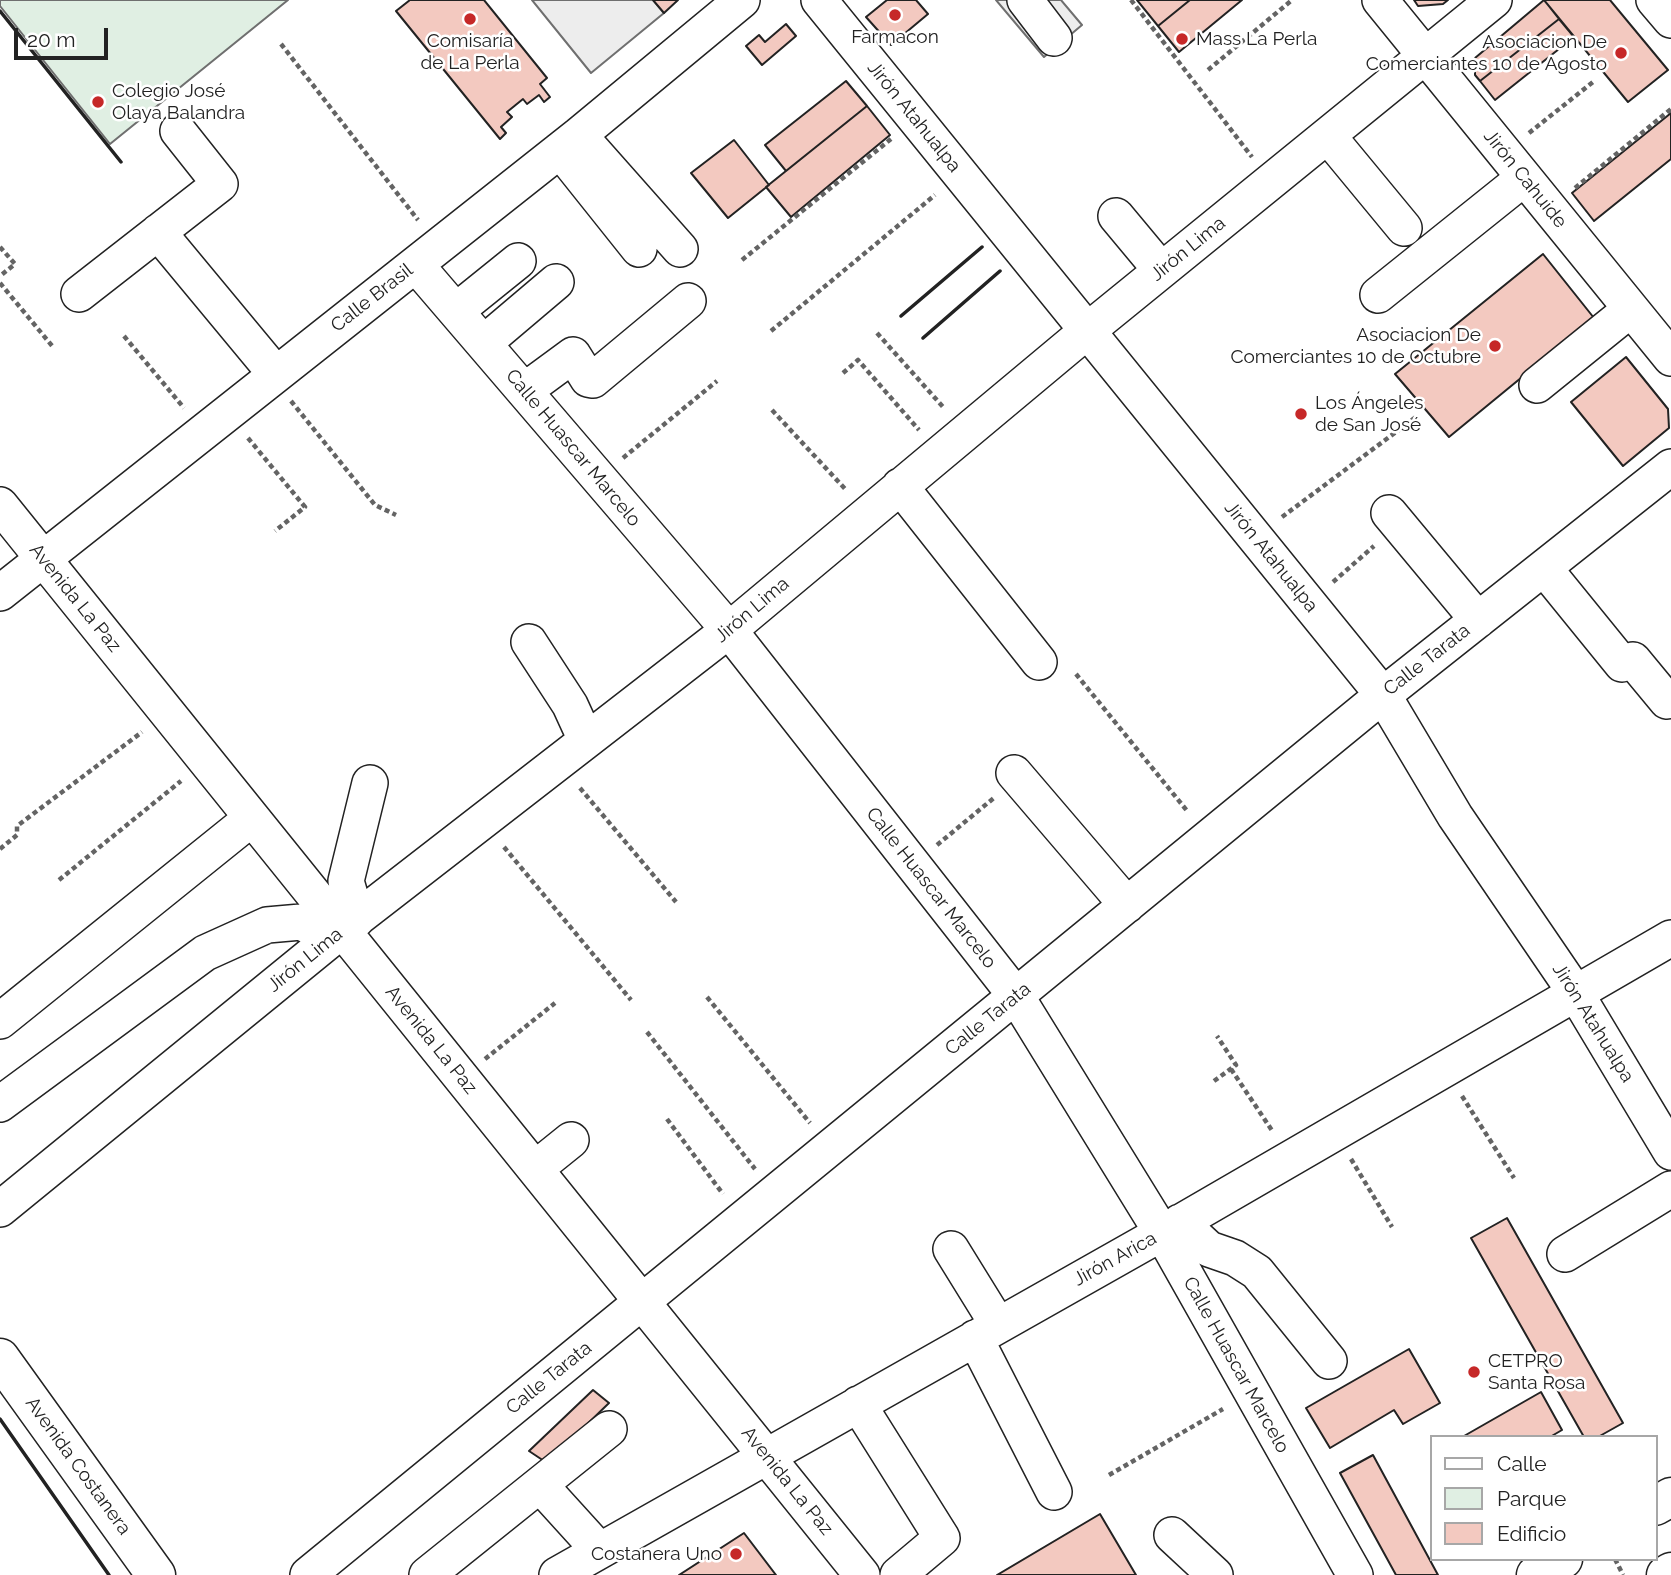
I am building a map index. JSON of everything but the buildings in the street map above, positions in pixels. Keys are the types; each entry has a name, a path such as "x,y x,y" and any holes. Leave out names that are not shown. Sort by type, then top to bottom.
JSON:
{"main road":[{"name":"Avenida Costanera","path":"0,1358 156,1575"},
{"path":"1536,1575 1560,1561"},
{"path":"1666,1575 1671,1572"}],"street":[{"name":"Calle Brasil","path":"0,593 273,374 570,143 742,0"},
{"name":"Jirón Atahualpa","path":"819,0 1383,695 1455,817 1575,992 1671,1152"},
{"path":"1025,0 1054,38"},
{"name":"Jirón Cahuide","path":"1380,0 1671,358"},
{"name":"Jirón Lima","path":"0,1209 344,929 729,630 1161,270 1494,0"},
{"path":"1654,0 1671,20"},
{"path":"79,294 220,184 178,131"},
{"path":"1328,136 1404,228"},
{"path":"570,143 639,249"},
{"path":"570,143 680,250"},
{"path":"1378,295 1514,166"},
{"path":"1116,216 1161,270"},
{"path":"158,232 273,374"},
{"name":"Calle Huascar Marcelo","path":"426,256 456,311 729,630 1016,996 1171,1227 1252,1392 1355,1575"},
{"path":"456,311 518,261"},
{"path":"484,343 556,282"},
{"path":"524,391 573,355 588,379 593,380 688,301"},
{"path":"1536,385 1631,309"},
{"name":"Calle Tarata","path":"308,1575 1383,695 1671,467"},
{"path":"900,486 1039,662"},
{"name":"Avenida La Paz","path":"0,505 862,1575"},
{"path":"1383,528 1478,620"},
{"path":"1544,568 1622,664 1633,660 1667,701"},
{"path":"529,642 570,705 586,740"},
{"path":"0,1104 205,953 267,925 301,922 344,929 346,881 370,783"},
{"path":"1005,785 1127,905"},
{"path":"0,1021 253,818"},
{"name":"Jirón Arica","path":"557,1575 1171,1227 1671,938"},
{"path":"535,1169 570,1140"},
{"path":"1565,1254 1671,1189"},
{"path":"1171,1227 1209,1249 1236,1258 1257,1272 1329,1361"},
{"path":"951,1249 1054,1493"},
{"path":"859,1404 942,1538 898,1575"},
{"path":"427,1575 608,1429"},
{"path":"540,1485 599,1550"},
{"path":"1172,1535 1215,1575"}],"path":[{"path":"1131,0 1256,163"},
{"path":"1209,69 1293,0"},
{"path":"281,44 426,256"},
{"path":"1514,166 1593,82"},
{"path":"1550,209 1671,109"},
{"path":"742,260 916,119"},
{"path":"771,331 961,174"},
{"path":"0,247 15,264 0,276"},
{"path":"0,284 53,347"},
{"path":"877,333 953,443"},
{"path":"124,336 305,507 275,531"},
{"path":"843,373 858,360 953,443"},
{"path":"273,374 375,505 396,515"},
{"path":"598,479 717,381"},
{"path":"772,410 867,513"},
{"path":"1255,537 1416,417"},
{"path":"1308,603 1383,528"},
{"path":"1076,674 1192,818"},
{"path":"0,849 18,835 17,826 147,728"},
{"path":"559,762 676,902"},
{"path":"59,880 186,777"},
{"path":"913,865 1005,785"},
{"path":"483,821 631,1000"},
{"path":"707,997 814,1127"},
{"path":"461,1078 555,1003"},
{"path":"647,1032 759,1174"},
{"path":"1214,1081 1236,1065 1217,1036"},
{"path":"1445,1068 1514,1178"},
{"path":"1231,1069 1290,1158"},
{"path":"667,1119 727,1200"},
{"path":"1335,1132 1392,1227"},
{"path":"1109,1475 1252,1392"}],"green space":[{"path":"0,0 288,0 110,144 0,6"}],"shaded area":[{"path":"532,0 653,0 664,13 591,73"},
{"path":"996,0 1061,0 1082,25 1044,57"}],"wall":[{"path":"0,11 121,162"},
{"path":"901,316 982,247"},
{"path":"923,338 1000,271"},
{"path":"0,1419 109,1575"}],"place":[{"name":"Farmacon","path":"895,15"},
{"name":"Comisaría de La Perla","path":"470,19"},
{"name":"Mass La Perla","path":"1182,39"},
{"name":"Asociacion De Comerciantes 10 de Agosto","path":"1621,53"},
{"name":"Colegio José Olaya Balandra","path":"98,102"},
{"name":"Asociacion De Comerciantes 10 de Octubre","path":"1495,346"},
{"name":"Los Ángeles de San José","path":"1301,414"},
{"name":"CETPRO Santa Rosa","path":"1474,1372"},
{"name":"Costanera Uno","path":"736,1554"}]}
